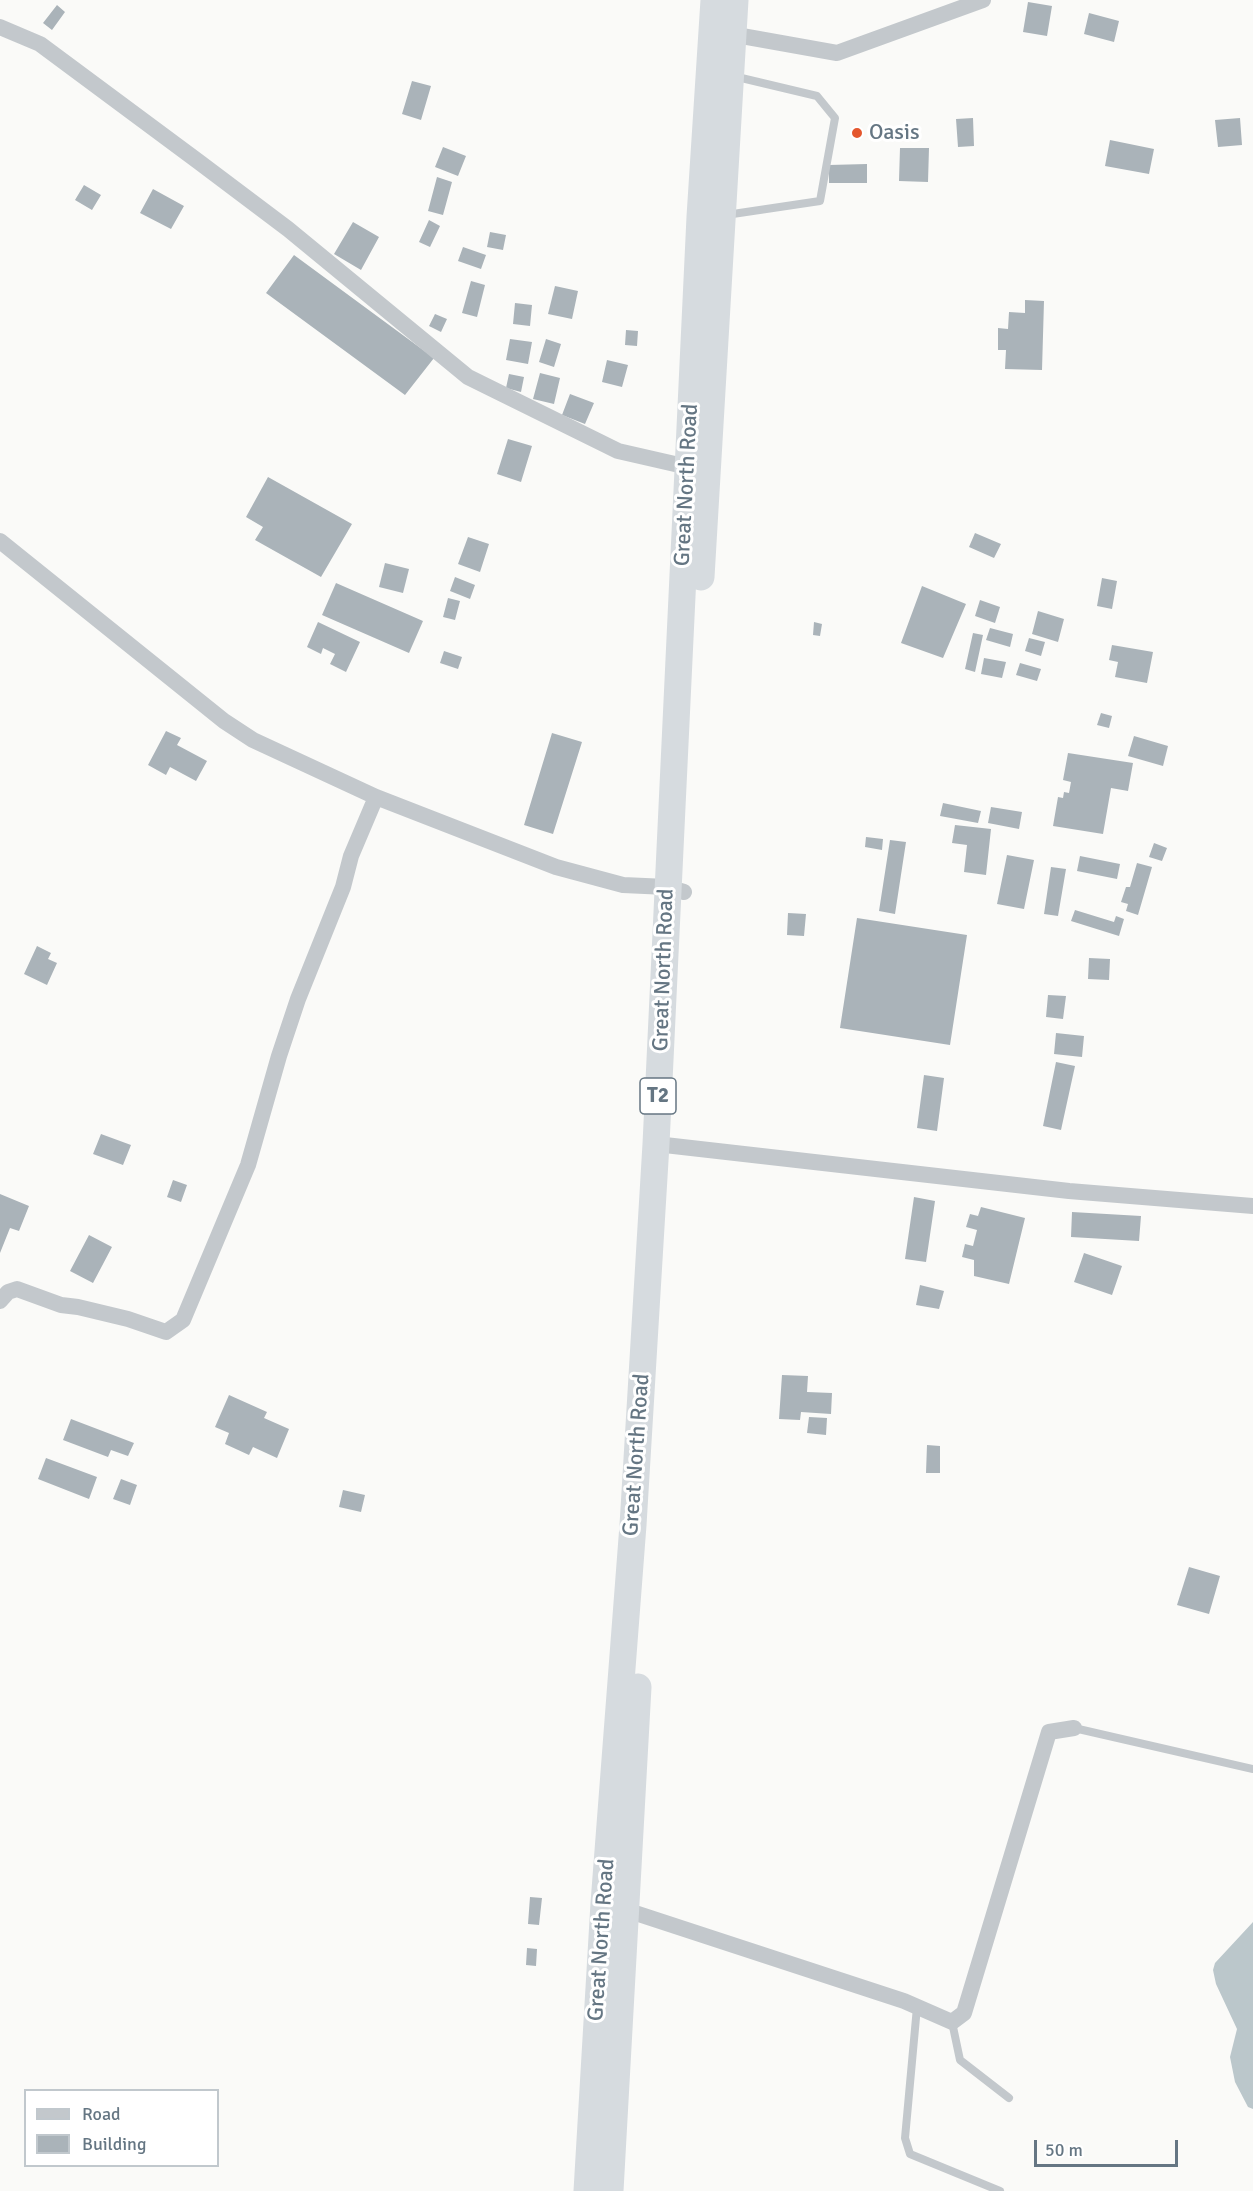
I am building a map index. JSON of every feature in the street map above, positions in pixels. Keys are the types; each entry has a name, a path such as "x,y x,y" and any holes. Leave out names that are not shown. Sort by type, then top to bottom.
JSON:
{"highway":[{"name":"Great North Road","path":"714,0 723,33"},
{"name":"Great North Road","path":"610,2191 615,1906 633,1525 663,1145 720,73 723,33 735,0"},
{"name":"Great North Road","path":"676,890 688,467 711,216"},
{"name":"Great North Road","path":"587,2191 615,1906"}],"street":[{"path":"723,33 837,53 983,0"},
{"path":"0,27 40,44 199,162 288,229 468,377 618,451 688,467"},
{"path":"0,541 224,721 253,740 376,797 556,867 623,885 676,890"},
{"path":"0,1301 8,1292 17,1289 61,1305 108,1314 166,1332 183,1320 248,1165 295,1008 343,887 351,856 376,797"},
{"path":"663,1145 1034,1187 1253,1206"},
{"path":"615,1906 917,2006 952,2022 964,2013 1049,1732 1074,1728"}],"lane":[{"path":"711,216 820,201 835,118 817,96 720,73"},
{"path":"1074,1728 1253,1769"},
{"path":"917,2006 905,2138 910,2154 1000,2191"},
{"path":"952,2022 960,2060 1009,2098"}],"shaded area":[{"path":"1253,1922 1253,2109 1248,2107 1235,2082 1230,2057 1237,2029 1216,1984 1213,1970 1215,1963"}],"building":[{"path":"1028,2 1052,6 1047,36 1023,32"},
{"path":"57,5 65,12 52,30 43,23"},
{"path":"1089,13 1119,21 1114,42 1084,34"},
{"path":"412,81 431,86 421,120 402,114"},
{"path":"973,118 974,146 958,147 956,119"},
{"path":"1240,118 1242,145 1218,147 1215,120"},
{"path":"1110,140 1154,149 1149,174 1105,166"},
{"path":"443,147 466,156 458,176 435,167"},
{"path":"900,148 929,148 928,182 899,181"},
{"path":"867,164 867,183 829,183 829,165"},
{"path":"437,177 452,182 443,215 428,211"},
{"path":"84,185 101,195 92,210 75,200"},
{"path":"153,189 184,206 171,229 140,213"},
{"path":"429,220 440,226 430,247 419,242"},
{"path":"353,222 379,237 361,270 334,254"},
{"path":"490,232 506,235 503,250 487,247"},
{"path":"463,247 486,255 481,269 458,261"},
{"path":"294,255 434,358 405,395 266,293"},
{"path":"471,281 485,285 477,317 462,313"},
{"path":"555,286 578,291 572,319 548,314"},
{"path":"1025,300 1044,301 1042,370 1005,369 1006,350 998,350 998,328 1008,329 1009,312 1025,313"},
{"path":"515,303 532,305 530,326 513,324"},
{"path":"435,314 447,319 441,332 429,326"},
{"path":"626,330 638,331 637,346 625,345"},
{"path":"510,339 532,342 528,364 506,360"},
{"path":"546,339 561,344 554,367 539,362"},
{"path":"607,360 628,365 622,387 602,382"},
{"path":"540,373 560,378 554,404 533,399"},
{"path":"509,374 524,377 521,392 506,388"},
{"path":"570,394 594,403 585,424 562,415"},
{"path":"508,439 532,446 521,482 497,474"},
{"path":"268,477 352,524 321,577 255,540 263,527 246,517"},
{"path":"975,533 1001,544 994,558 969,547"},
{"path":"468,537 489,544 480,572 458,564"},
{"path":"385,563 409,569 403,593 379,587"},
{"path":"455,577 475,585 470,599 450,591"},
{"path":"1102,578 1117,581 1112,609 1097,606"},
{"path":"336,583 423,621 409,653 322,615"},
{"path":"922,586 966,604 943,658 901,643"},
{"path":"448,598 460,601 455,620 443,617"},
{"path":"980,600 1000,607 995,623 975,616"},
{"path":"1038,611 1064,619 1058,642 1032,634"},
{"path":"318,622 360,642 346,672 330,664 335,654 323,648 321,654 307,647"},
{"path":"814,622 822,624 820,636 813,635"},
{"path":"990,628 1013,634 1010,647 986,640"},
{"path":"973,633 983,635 975,672 965,669"},
{"path":"1029,638 1045,642 1041,656 1025,651"},
{"path":"1112,645 1153,652 1147,683 1115,677 1118,662 1109,660"},
{"path":"444,651 462,657 458,669 440,663"},
{"path":"984,658 1006,662 1002,678 981,674"},
{"path":"1020,663 1041,669 1037,681 1016,675"},
{"path":"1101,713 1112,716 1109,728 1097,725"},
{"path":"166,731 181,738 177,745 207,761 196,781 170,767 166,775 148,765"},
{"path":"552,733 582,742 553,834 524,825"},
{"path":"1134,736 1168,746 1163,766 1128,756"},
{"path":"1068,753 1133,763 1128,791 1111,788 1103,834 1053,826 1058,797 1063,798 1064,792 1069,793 1071,782 1063,780"},
{"path":"943,803 981,811 978,823 940,816"},
{"path":"991,807 1022,812 1019,829 988,823"},
{"path":"955,825 991,829 986,875 964,872 967,845 952,843"},
{"path":"866,837 883,839 882,850 865,847"},
{"path":"890,840 906,842 895,914 879,911"},
{"path":"1154,843 1167,848 1162,861 1149,857"},
{"path":"1007,855 1034,860 1024,909 997,904"},
{"path":"1080,856 1120,864 1117,879 1077,871"},
{"path":"1137,863 1152,867 1138,915 1126,911 1128,904 1121,902 1126,887 1130,887"},
{"path":"1051,867 1066,869 1058,916 1044,914"},
{"path":"1075,910 1114,922 1116,916 1124,919 1119,936 1071,921"},
{"path":"788,913 806,914 804,936 787,935"},
{"path":"857,918 967,935 950,1045 840,1028"},
{"path":"37,946 51,953 48,959 57,963 47,985 24,974"},
{"path":"1089,958 1110,959 1109,980 1088,979"},
{"path":"1048,995 1066,996 1063,1019 1046,1017"},
{"path":"1056,1033 1084,1036 1082,1057 1054,1054"},
{"path":"1056,1062 1075,1066 1061,1130 1043,1126"},
{"path":"924,1075 944,1078 937,1131 917,1128"},
{"path":"101,1134 131,1145 123,1165 93,1154"},
{"path":"173,1180 187,1185 181,1202 167,1197"},
{"path":"0,1194 29,1206 19,1231 10,1228 0,1253"},
{"path":"914,1197 935,1201 926,1262 905,1259"},
{"path":"981,1207 1025,1218 1009,1284 974,1276 974,1260 962,1257 965,1244 973,1246 977,1230 966,1227 970,1214 978,1216"},
{"path":"1072,1212 1141,1216 1139,1241 1071,1237"},
{"path":"89,1235 112,1247 93,1283 70,1271"},
{"path":"1084,1253 1122,1266 1112,1295 1074,1282"},
{"path":"920,1285 944,1291 939,1309 916,1305"},
{"path":"782,1375 808,1376 807,1392 832,1393 831,1414 801,1412 800,1420 779,1419"},
{"path":"229,1395 267,1412 264,1418 289,1429 277,1458 253,1447 249,1455 225,1444 229,1433 215,1427"},
{"path":"809,1417 827,1418 826,1435 807,1433"},
{"path":"71,1419 134,1443 128,1456 111,1450 108,1457 63,1440"},
{"path":"927,1445 940,1446 940,1473 926,1473"},
{"path":"46,1458 97,1477 89,1499 38,1479"},
{"path":"121,1479 137,1485 130,1505 113,1499"},
{"path":"343,1490 365,1495 361,1512 339,1507"},
{"path":"1189,1567 1220,1576 1209,1614 1177,1605"},
{"path":"530,1897 542,1898 539,1925 528,1924"},
{"path":"527,1948 537,1949 536,1966 526,1965"}],"place":[{"name":"Oasis","path":"857,133"}]}
